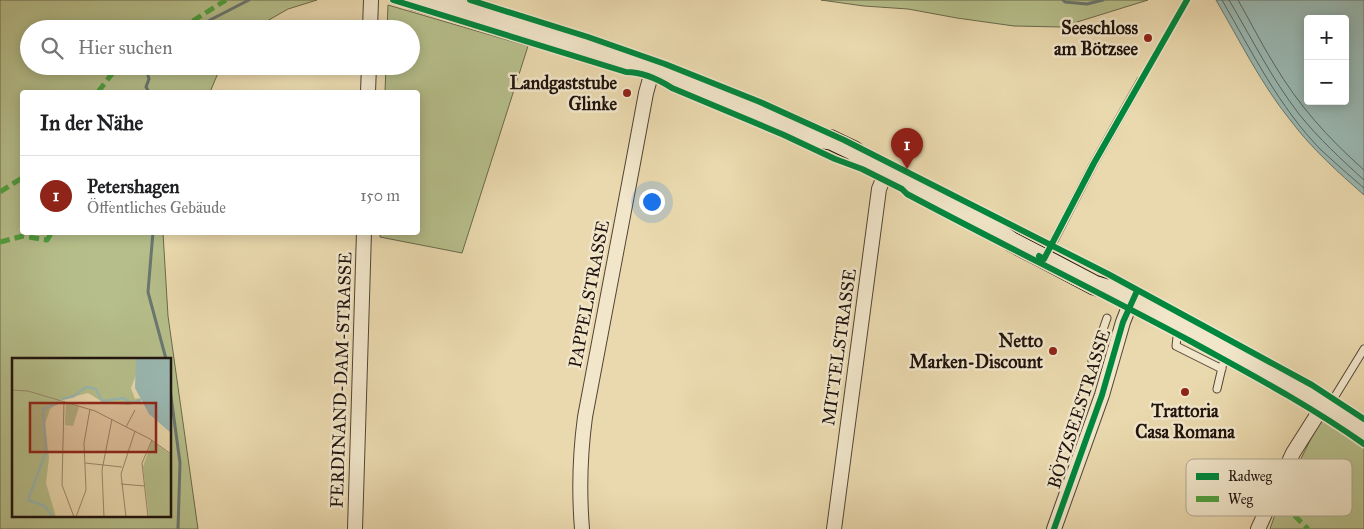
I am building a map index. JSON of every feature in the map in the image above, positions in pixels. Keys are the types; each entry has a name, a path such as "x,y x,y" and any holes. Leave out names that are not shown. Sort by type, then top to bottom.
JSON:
{"main road":[{"path":"413,0 444,9 462,9 653,68 784,122 818,138 828,148 838,154 862,160 982,221 1012,242 1047,254 1094,285 1128,297 1183,326 1326,406 1364,431"},
{"path":"445,0 462,9"}],"street":[{"path":"370,20 371,0"},
{"name":"PAPPELSTRASSE","path":"582,529 580,497 585,418 634,154 653,68"},
{"path":"368,75 368,90"},
{"name":"MITTELSTRASSE","path":"834,529 879,189 886,172"},
{"name":"FERDINAND-DAM-STRASSE","path":"355,529 364,235"},
{"name":"BÖTZSEESTRASSE","path":"1054,529 1102,395 1123,322 1128,297"},
{"path":"1290,459 1326,406"},
{"path":"1258,529 1264,516"}],"lane":[{"path":"1047,254 1094,163 1141,80"},
{"path":"1092,360 1106,318"},
{"path":"1183,326 1177,337 1176,346 1222,369"},
{"path":"1326,406 1364,349"},
{"path":"1217,389 1228,350"}],"green space":[{"path":"0,0 317,0 288,9 269,20 20,20 20,75 217,75 211,90 20,90 20,235 163,235 168,316 198,529 0,529"},
{"path":"821,0 1148,0 1061,27 1014,26 908,9 864,6"},
{"path":"388,5 528,46 462,253 380,237 380,235 420,235 420,90 385,90 386,75 420,75 420,20 387,20"},
{"path":"1322,417 1364,447 1364,529 1270,529 1274,516 1352,516 1352,459 1301,459"}],"water":[{"path":"1216,0 1364,0 1364,195 1316,151 1280,107 1260,77"}],"waterway":[{"path":"210,20 249,0"},
{"path":"1063,0 1065,2 1087,4 1103,0"},
{"path":"148,75 149,79 146,87 148,90"},
{"path":"153,235 148,292 166,358"},
{"path":"171,396 180,463 178,529"}],"marked path":[{"path":"194,20 226,0"},
{"path":"100,90 111,75"},
{"path":"0,192 20,179"},
{"path":"0,242 23,236 47,240 50,235"},
{"path":"1295,516 1308,529"}],"cycle path":[{"path":"393,0 626,72 650,77 835,159 862,169 902,189 907,194 942,213 1192,342 1301,403 1364,444"},
{"path":"470,0 588,37 665,64 760,102 844,140 1108,274 1312,385 1364,419"},
{"path":"1039,256 1044,259 1094,163 1187,0"},
{"path":"1054,529 1102,395 1123,322 1137,291"}],"place":[{"name":"Seeschloss am Bötzsee","path":"1148,38"},
{"name":"Landgaststube Glinke","path":"627,93"},
{"name":"Petershagen","path":"907,169"},
{"name":"Netto Marken-Discount","path":"1053,351"},
{"name":"Trattoria Casa Romana","path":"1185,392"}]}
